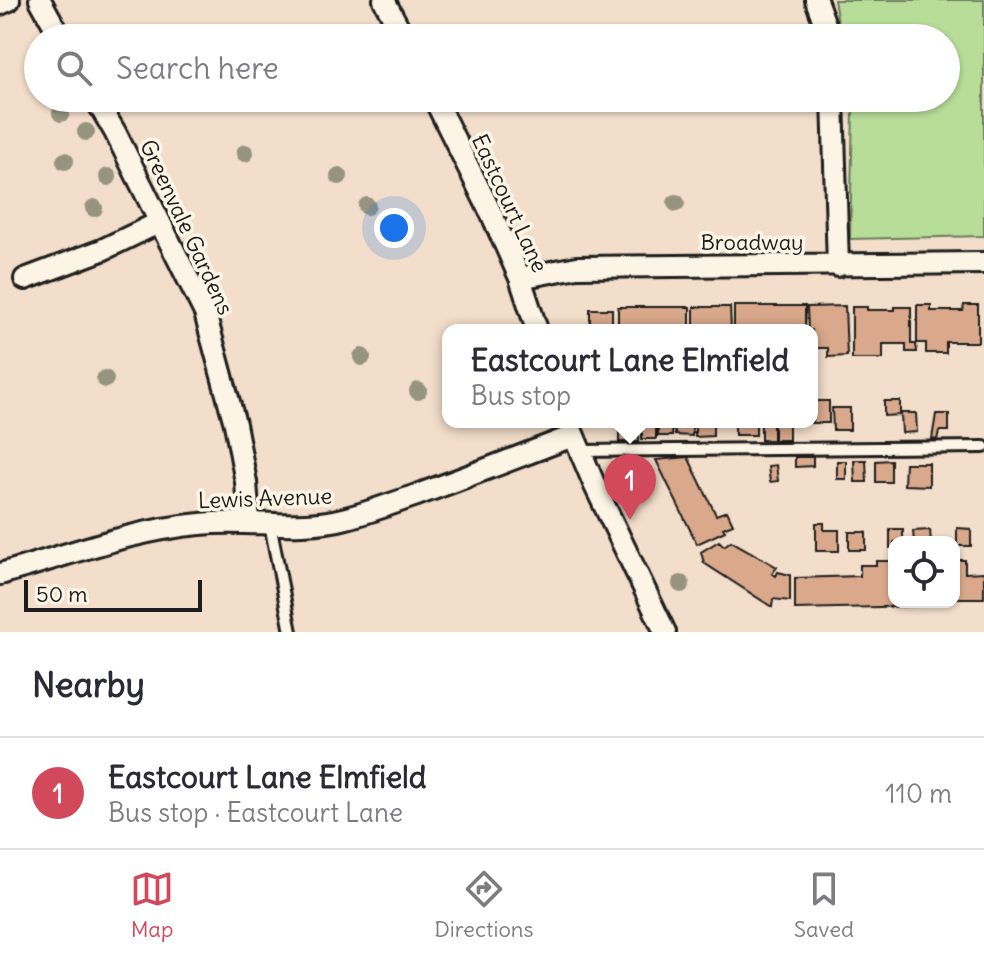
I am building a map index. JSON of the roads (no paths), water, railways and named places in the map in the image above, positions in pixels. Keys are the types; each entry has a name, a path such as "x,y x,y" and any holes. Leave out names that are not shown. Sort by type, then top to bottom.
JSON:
{"street":[{"path":"0,4 9,0"},
{"path":"40,0 53,24"},
{"path":"384,0 397,24"},
{"path":"816,0 825,24"},
{"name":"Greenvale Gardens","path":"102,112 205,313 235,424 246,482 249,523"},
{"name":"Eastcourt Lane","path":"441,112 520,278 535,324"},
{"path":"833,112 838,266"},
{"path":"25,279 102,250 160,222"},
{"name":"Broadway","path":"520,278 577,267 984,263"},
{"path":"574,436 665,632"},
{"name":"Lewis Avenue","path":"0,574 155,530 199,524 334,521 366,513 574,436"}],"lane":[{"path":"574,436 984,447"},
{"path":"270,524 291,632"}],"place":[{"name":"Eastcourt Lane Elmfield","path":"630,520"}]}
